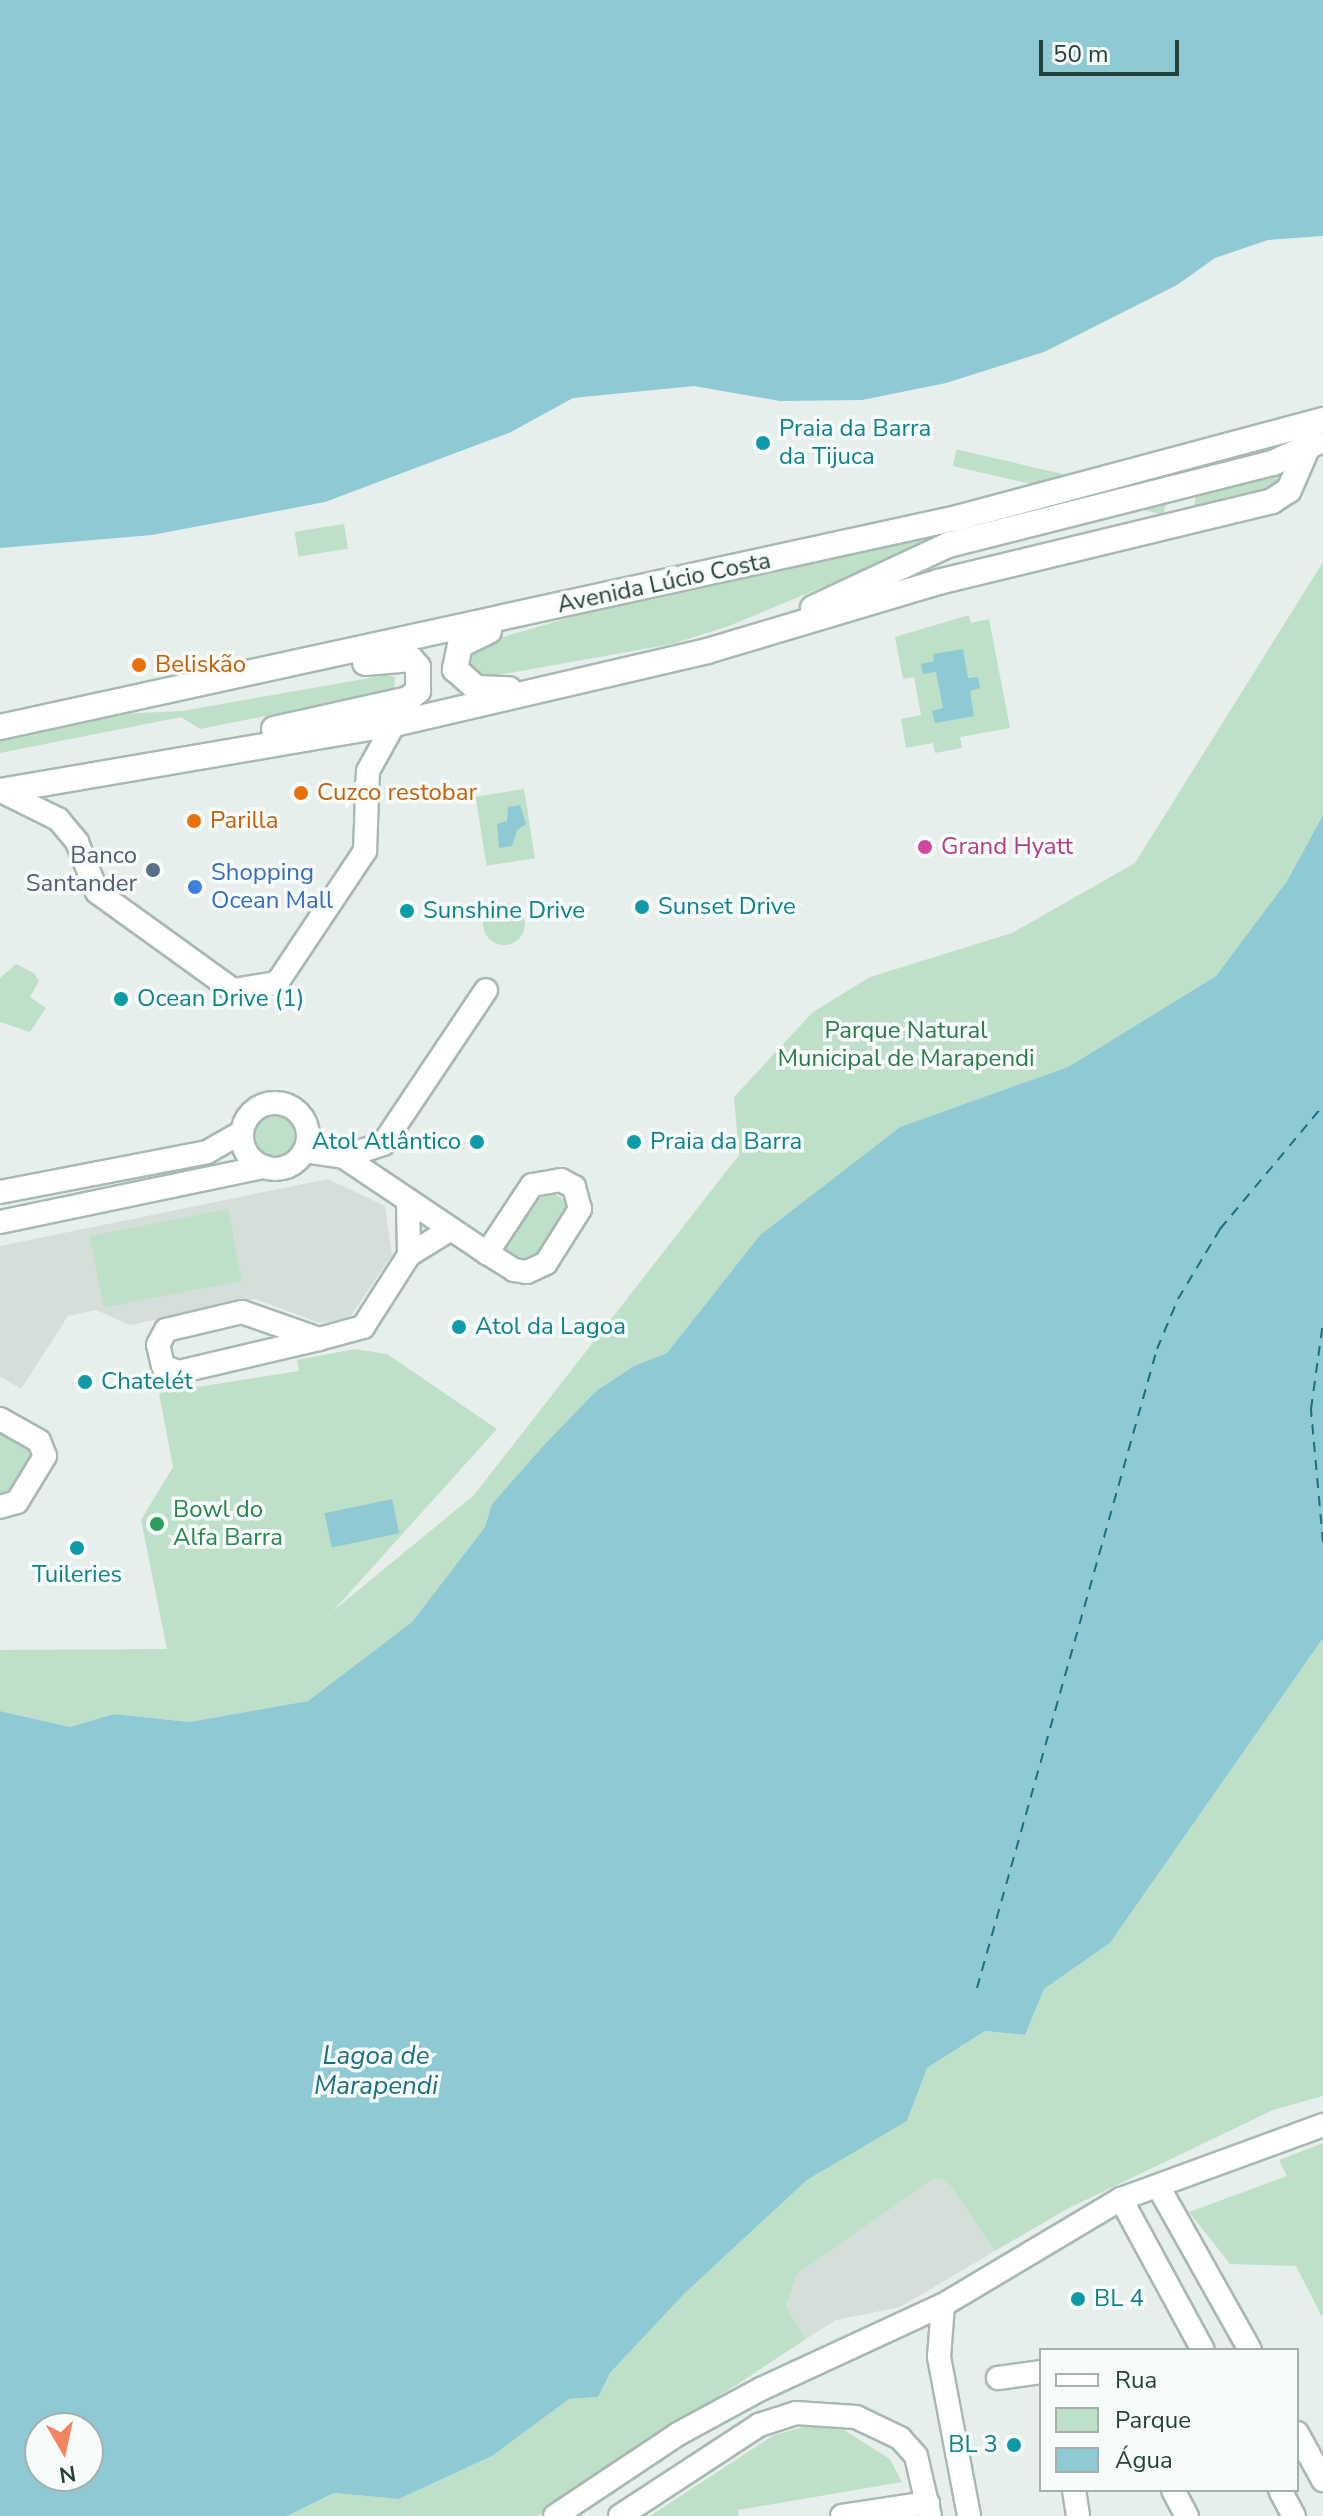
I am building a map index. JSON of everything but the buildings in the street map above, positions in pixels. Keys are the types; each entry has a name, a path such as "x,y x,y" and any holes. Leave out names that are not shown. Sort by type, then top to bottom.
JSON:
{"main road":[{"name":"Avenida Lúcio Costa","path":"0,727 245,677 957,518 1323,420"},
{"path":"743,642 948,545 1273,463 1316,443"},
{"path":"0,791 394,724 554,689 584,676 743,642 938,582 1272,501 1289,490 1316,443"},
{"path":"1114,476 1161,469 1182,486"},
{"path":"1116,541 1182,509 1182,486"},
{"path":"543,609 460,645 455,669 476,688 554,689"},
{"path":"58,781 408,699 421,681 418,667 402,658 245,677"}],"street":[{"path":"0,791 58,819 77,842 97,892 221,982 233,990 277,983 365,851 368,771 394,724"},
{"path":"344,1157 383,1144 486,990"},
{"path":"0,1192 207,1152 242,1132 262,1106 284,1105 302,1118 307,1140 304,1151 287,1167 264,1167 0,1222"},
{"path":"242,1132 246,1154 264,1167"},
{"path":"383,1144 387,1186"},
{"path":"304,1151 344,1157 487,1253 514,1270 527,1272 546,1263 580,1209 574,1187 561,1180 532,1185 487,1253"},
{"path":"408,1200 409,1255"},
{"path":"319,1339 242,1312 166,1330 158,1345 163,1366 178,1372 319,1339 363,1327 409,1255 451,1229"},
{"path":"0,1419 39,1441 45,1456 17,1502 0,1507"},
{"path":"555,2516 678,2434 761,2389 943,2305 1121,2199 1323,2125"},
{"path":"1158,2186 1249,2348"},
{"path":"1121,2199 1202,2348"},
{"path":"943,2305 939,2357 969,2516"},
{"path":"998,2378 1039,2372"},
{"path":"620,2516 759,2425 796,2413 831,2414 880,2425 900,2438 916,2456 929,2509 842,2516"},
{"path":"1299,2437 1323,2480"},
{"path":"1074,2492 1078,2516"},
{"path":"1174,2492 1187,2516"},
{"path":"1281,2492 1294,2516"}],"shaded area":[{"path":"328,1179 385,1206 392,1255 348,1320 320,1323 255,1299 130,1325 96,1310 68,1316 21,1389 0,1376 0,1246"},
{"path":"935,2178 947,2181 995,2251 900,2307 836,2320 806,2339 786,2306 797,2274"}],"green space":[{"path":"957,449 1167,498 1163,515 953,466"},
{"path":"1285,470 1281,486 1193,511 1197,490"},
{"path":"344,524 348,549 299,557 295,532"},
{"path":"936,533 936,540 729,626 672,644 482,678 467,667 469,652 479,644 596,610"},
{"name":"Parque Natural Municipal de Marapendi","path":"1323,562 1323,815 1287,881 1216,976 1068,1067 900,1127 760,1235 667,1353 634,1366 596,1391 544,1445 492,1504 485,1527 412,1622 308,1701 189,1722 114,1714 70,1727 0,1711 0,1650 167,1649 141,1520 173,1467 159,1393 299,1371 297,1360 355,1349 387,1354 497,1429 333,1611 474,1495 739,1155 734,1097 813,1012 870,977 1012,933 1135,863"},
{"path":"969,615 971,623 989,619 1010,728 960,737 962,748 935,753 933,743 906,748 901,719 921,715 914,677 903,679 895,637"},
{"path":"387,675 395,677 394,690 200,729 181,717 0,753 0,738 118,714 182,711"},
{"path":"524,789 535,858 487,866 476,797"},
{"path":"504,903 519,909 525,924 519,939 504,945 489,939 483,924 489,909"},
{"path":"16,964 34,973 39,981 30,997 46,1008 30,1032 0,1022 0,978"},
{"path":"274,1115 289,1121 295,1136 289,1151 274,1157 259,1151 253,1136 259,1121"},
{"path":"542,1186 571,1204 532,1267 503,1249"},
{"path":"228,1209 242,1281 104,1308 90,1236"},
{"path":"0,1431 37,1452 7,1504 0,1501"},
{"path":"1323,1638 1323,2096 1273,2110 1067,2209 995,2251 947,2181 935,2178 797,2274 786,2306 806,2339 537,2516 287,2516 334,2493 399,2499 492,2456 569,2399 598,2397 610,2373 684,2294 807,2180 907,2121 927,2068 985,2031 1025,2035 1044,1989 1110,1943"},
{"path":"1323,2143 1321,2315 1296,2266 1230,2264 1189,2212 1287,2176 1279,2160"},
{"path":"807,2426 844,2430 890,2459 902,2482 738,2510 738,2516 650,2516 774,2435"}],"water":[{"path":"0,0 1323,0 1323,236 1268,240 1215,258 1177,285 1044,352 946,383 862,400 780,401 694,386 573,398 511,432 325,502 152,535 0,548"},
{"path":"963,649 968,678 978,677 980,688 970,691 974,716 935,723 932,711 943,708 936,672 923,674 921,664 934,661 933,654"},
{"path":"520,805 526,824 517,830 512,846 499,848 497,824 507,821 508,807"},
{"name":"Lagoa de Marapendi","path":"1323,815 1323,1638 1110,1943 1044,1989 1025,2035 985,2031 927,2068 907,2121 807,2180 684,2294 610,2373 598,2397 569,2399 492,2456 399,2499 334,2493 287,2516 0,2516 0,1711 70,1727 114,1714 189,1722 308,1701 412,1622 485,1527 492,1504 544,1445 596,1391 634,1366 667,1353 760,1235 900,1127 1068,1067 1216,976 1287,881"},
{"path":"392,1499 399,1533 332,1548 325,1513"}],"ferry route":[{"path":"977,1988 1157,1349 1178,1299 1220,1229 1323,1106"},
{"path":"1323,1322 1311,1409 1323,1542"}],"place":[{"name":"Praia da Barra da Tijuca","path":"763,443"},
{"name":"Beliskão","path":"139,665"},
{"name":"Cuzco restobar","path":"301,793"},
{"name":"Parilla","path":"194,821"},
{"name":"Grand Hyatt","path":"925,847"},
{"name":"Banco Santander","path":"153,870"},
{"name":"Shopping Ocean Mall","path":"195,887"},
{"name":"Sunset Drive","path":"642,907"},
{"name":"Sunshine Drive","path":"407,911"},
{"name":"Ocean Drive (1)","path":"121,999"},
{"name":"Atol Atlântico","path":"477,1142"},
{"name":"Praia da Barra","path":"634,1142"},
{"name":"Atol da Lagoa","path":"459,1327"},
{"name":"Chatelét","path":"85,1382"},
{"name":"Bowl do Alfa Barra","path":"157,1524"},
{"name":"Tuileries","path":"77,1548"},
{"name":"BL 4","path":"1078,2299"},
{"name":"BL 3","path":"1014,2445"}]}
